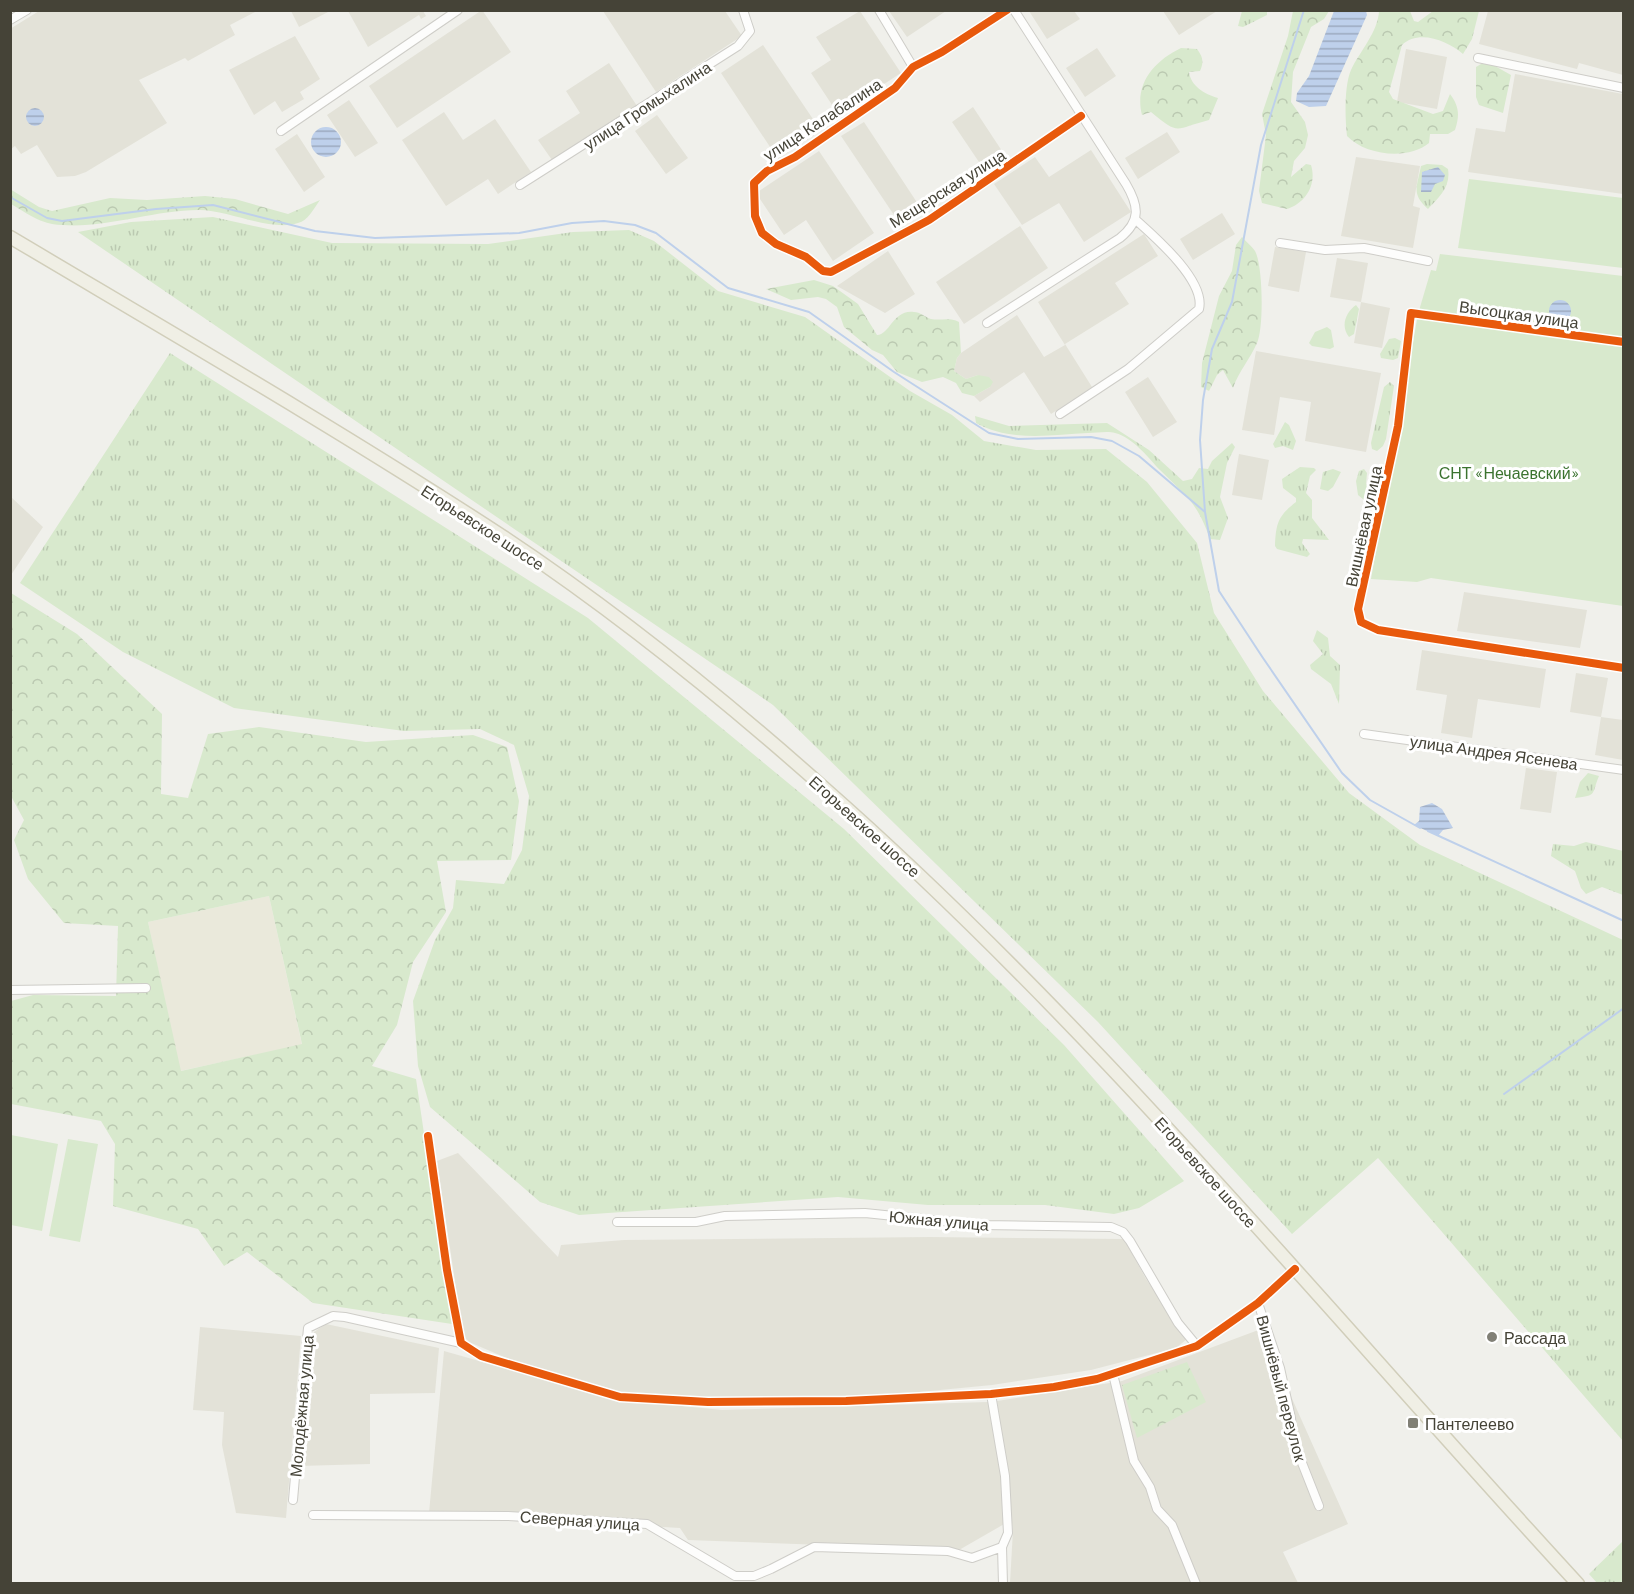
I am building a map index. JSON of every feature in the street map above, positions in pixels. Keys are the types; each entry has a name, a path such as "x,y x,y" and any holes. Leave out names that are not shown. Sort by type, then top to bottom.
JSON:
{"main road":[{"name":"Егорьевское шоссе","path":"10,237 323,425 505,538 630,629 829,792 966,917 1113,1071 1295,1269 1578,1584"}],"street":[{"path":"10,20 27,10"},
{"path":"281,131 458,10"},
{"name":"улица Громыхалина","path":"520,185 738,46 750,31 743,10"},
{"path":"879,10 913,67"},
{"name":"улица Калабалина","path":"823,271 806,257 776,244 762,233 755,216 754,183 767,171 795,157 895,88 913,67 942,52 1007,10"},
{"path":"987,323 1120,238 1134,226 1136,220 1130,190 1014,10"},
{"path":"1478,58 1623,88"},
{"name":"Мещерская улица","path":"823,271 831,272 929,220 1081,116"},
{"path":"1060,414 1128,369 1199,309 1200,300 1193,284 1171,252 1136,220"},
{"path":"1280,243 1325,250 1364,248 1428,261"},
{"name":"Высоцкая улица","path":"1411,313 1623,342"},
{"name":"Вишнёвая улица","path":"1411,313 1398,426 1359,609 1361,622 1378,630 1623,668"},
{"name":"улица Андрея Ясенева","path":"1364,735 1623,770"},
{"path":"10,990 146,988"},
{"path":"428,1136 447,1270 461,1343 481,1356 620,1397 708,1402 800,1401 991,1394 1054,1387 1113,1374 1197,1346 1258,1303 1295,1269"},
{"name":"Южная улица","path":"617,1222 696,1222 725,1216 865,1213 981,1225 1111,1227 1123,1232 1130,1241 1149,1278 1167,1301 1178,1323 1197,1346"},
{"name":"Вишнёвый переулок","path":"1258,1303 1280,1368 1291,1418 1293,1440 1319,1506"},
{"name":"Молодёжная улица","path":"293,1500 308,1328 333,1316 345,1317 461,1343"},
{"path":"1113,1374 1134,1461 1150,1487 1157,1509 1172,1525 1196,1584"},
{"path":"991,1394 1005,1476 1008,1533 1002,1547 1003,1584"},
{"name":"Северная улица","path":"313,1515 508,1516 647,1524 735,1576 754,1576 813,1547 948,1551 972,1558 1002,1547"}],"shaded area":[{"path":"482,10 511,52 397,128 369,86"},
{"path":"39,11 257,11 230,25 235,35 188,61 185,58 139,80 167,123 86,172 75,176 57,177 37,145 21,154 15,146 11,149 10,29"},
{"path":"291,11 330,11 299,27"},
{"path":"348,11 423,11 426,16 421,19 419,15 368,47"},
{"path":"603,11 725,11 742,36 656,92"},
{"path":"860,11 901,73 838,114 811,73 831,60 816,37"},
{"path":"889,11 946,11 907,37"},
{"path":"1029,11 1074,11 1080,19 1047,39"},
{"path":"1163,11 1217,11 1179,35"},
{"path":"1488,11 1623,11 1623,75 1579,63 1577,69 1479,44"},
{"path":"295,36 320,79 300,92 304,99 282,112 275,101 254,115 229,70"},
{"path":"763,45 821,131 778,159 721,73"},
{"path":"1097,48 1116,76 1085,97 1066,68"},
{"path":"1406,49 1447,57 1437,109 1397,102"},
{"path":"609,63 637,106 552,160 538,140 580,113 566,91"},
{"path":"1515,74 1623,94 1623,194 1468,172 1476,128 1505,132"},
{"path":"349,100 378,143 355,157 327,115"},
{"path":"973,107 1002,151 981,165 952,122"},
{"path":"444,112 463,140 495,119 531,172 498,194 488,179 446,206 402,140"},
{"path":"657,115 688,158 666,174 635,131"},
{"path":"864,122 918,204 896,218 841,136"},
{"path":"1167,132 1180,152 1138,179 1125,158"},
{"path":"297,134 325,177 304,192 275,149"},
{"path":"1091,150 1131,212 1084,242 1059,203 1022,225 994,184 1035,157 1049,177"},
{"path":"819,151 874,233 833,261 806,220 784,235 756,193"},
{"path":"1356,157 1420,166 1413,206 1420,208 1413,248 1341,236"},
{"path":"1222,213 1235,234 1193,260 1180,239"},
{"path":"1020,226 1048,268 964,324 936,282"},
{"path":"1144,234 1158,256 1115,283 1129,304 1065,344 1092,387 1051,414 1024,372 980,402 974,396 990,387 978,375 966,379 954,371 957,358 961,353 1017,315 1044,357 1065,345 1038,302"},
{"path":"1275,247 1306,252 1299,292 1268,286"},
{"path":"888,251 915,294 885,313 837,286"},
{"path":"1337,258 1368,263 1361,302 1330,297"},
{"path":"1361,302 1390,308 1382,348 1354,343"},
{"path":"1256,351 1381,373 1366,452 1305,441 1311,402 1280,397 1274,435 1242,430"},
{"path":"1148,377 1177,422 1153,437 1125,392"},
{"path":"1239,454 1269,460 1262,500 1232,495"},
{"path":"11,497 43,527 11,575"},
{"path":"1464,592 1587,610 1580,648 1457,631"},
{"path":"1422,650 1546,669 1540,708 1478,699 1472,738 1441,733 1447,695 1416,690"},
{"path":"1576,673 1608,678 1601,717 1570,712"},
{"path":"1601,717 1623,720 1623,760 1595,755"},
{"path":"1526,768 1557,772 1551,813 1520,809"},
{"path":"269,896 302,1045 180,1071 148,922"},
{"path":"458,1153 558,1257 561,1245 624,1240 930,1237 1124,1239 1146,1279 1187,1339 1176,1348 1091,1370 992,1385 868,1397 702,1398 625,1394 597,1387 535,1370 469,1342 463,1335 437,1161"},
{"path":"326,1324 439,1348 435,1393 370,1394 370,1464 299,1466 311,1334"},
{"path":"200,1327 301,1336 286,1518 236,1513 222,1445 224,1412 193,1410"},
{"path":"1261,1329 1348,1524 1283,1552 1298,1583 1010,1583 1013,1530 997,1401 1122,1381"},
{"path":"444,1351 612,1399 722,1410 988,1402 1003,1477 1006,1523 959,1550 688,1540 680,1528 429,1513"}],"green space":[{"path":"1242,11 1267,11 1267,15 1243,27 1238,26"},
{"path":"1293,11 1329,11 1324,19 1311,27 1293,72 1291,102 1305,122 1308,135 1305,148 1294,161 1291,177 1306,164 1311,165 1312,179 1305,197 1287,209 1262,203 1259,191 1266,135 1262,114 1288,36"},
{"path":"1379,11 1410,11 1414,21 1418,22 1433,11 1479,11 1472,39 1463,54 1442,41 1425,37 1409,40 1402,45 1389,92 1393,99 1433,114 1443,111 1450,94 1458,111 1458,120 1455,130 1448,134 1430,134 1429,143 1421,148 1399,154 1365,148 1347,136 1346,103 1349,77 1372,34"},
{"path":"1181,48 1197,49 1202,57 1202,65 1200,71 1189,72 1190,77 1199,89 1218,98 1209,120 1178,128 1167,125 1151,112 1142,115 1140,104 1141,93 1148,75 1162,60"},
{"path":"1486,61 1511,75 1503,113 1479,105 1476,97 1476,67"},
{"path":"1442,165 1448,169 1446,186 1428,209 1417,194 1421,166"},
{"path":"1469,179 1623,198 1623,268 1458,248"},
{"path":"10,189 39,207 52,211 110,198 147,200 205,196 235,199 288,214 320,200 305,220 287,225 262,223 223,213 199,210 162,213 107,223 70,225 42,221 11,204"},
{"path":"213,217 332,243 488,244 573,232 629,230 654,241 718,291 805,317 910,391 952,415 984,441 1036,450 1106,449 1147,482 1197,543 1214,613 1263,691 1349,793 1420,845 1623,940 1623,1441 1378,1158 1292,1234 1098,1022 773,705 78,232 131,222"},
{"path":"1242,237 1255,251 1260,269 1262,311 1259,335 1233,388 1223,370 1217,375 1209,391 1201,387 1202,363 1219,296 1232,271 1236,245"},
{"name":"СНТ «Нечаевский»","path":"1440,254 1623,276 1623,606 1431,578 1417,582 1371,579 1418,314 1431,270 1436,271"},
{"path":"814,280 833,286 858,304 877,335 885,331 901,314 907,312 918,313 931,319 959,322 961,353 957,358 954,371 966,379 978,375 989,377 993,382 990,387 974,396 962,393 956,383 943,377 922,382 897,372 883,355 872,350 844,327 837,307 826,299 818,297 791,300 766,289"},
{"path":"1356,305 1359,309 1354,334 1349,337 1346,333 1345,319"},
{"path":"1327,327 1331,330 1334,347 1330,349 1312,346 1309,343 1315,332"},
{"path":"1395,338 1401,341 1398,358 1393,360 1381,358 1380,354 1389,339"},
{"path":"170,353 588,618 844,829 1064,1045 1184,1181 1139,1208 1114,1214 1045,1205 928,1205 838,1197 579,1215 540,1202 430,1107 418,1066 413,1001 435,940 453,908 456,880 504,884 522,850 529,796 514,745 480,729 404,731 234,708 123,652 20,583"},
{"path":"1390,382 1394,386 1386,439 1377,451 1372,449 1371,443 1384,387"},
{"path":"975,416 1009,426 1107,423 1149,450 1183,481 1192,479 1199,468 1208,469 1212,461 1232,443 1235,447 1227,463 1220,497 1228,518 1220,540 1210,539 1190,500 1128,439 1115,433 1105,432 1045,436 1003,433 976,423"},
{"path":"1285,422 1289,425 1296,441 1293,450 1283,446 1275,448 1273,444"},
{"path":"1300,467 1316,470 1310,476 1306,493 1312,500 1312,518 1329,540 1303,539 1302,543 1310,554 1307,557 1277,549 1275,546 1279,521 1296,502 1296,498 1283,488 1282,479"},
{"path":"1333,469 1341,472 1333,487 1328,491 1320,489 1323,472"},
{"path":"1364,469 1367,473 1366,484 1372,487 1375,494 1364,500 1358,495 1356,481 1359,471"},
{"path":"11,593 77,634 162,714 161,794 188,798 208,734 259,727 366,742 473,735 507,747 519,801 511,860 437,861 446,912 413,962 397,1025 372,1066 416,1079 452,1324 313,1303 247,1252 224,1266 198,1229 113,1206 115,1144 101,1121 11,1104 11,1001 33,995 116,996 118,926 64,923 28,879 14,840 24,820 11,796","holes":["269,896 302,1044 181,1071 148,922"]},
{"path":"1317,630 1328,638 1330,656 1340,665 1339,704 1331,684 1311,669 1310,665 1323,654 1313,641"},
{"path":"1588,773 1599,776 1593,793 1575,798 1580,782"},
{"path":"1586,842 1623,851 1623,895 1602,887 1586,894 1581,888 1575,871 1551,856 1553,844 1574,846"},
{"path":"11,1135 58,1144 42,1231 11,1225"},
{"path":"68,1139 98,1144 80,1242 49,1236"},
{"path":"1187,1362 1206,1402 1137,1438 1122,1385"},
{"path":"1623,1541 1623,1583 1597,1583 1589,1574"}],"water":[{"path":"1334,11 1366,11 1367,15 1326,106 1309,107 1296,101 1297,93 1309,76"},
{"path":"31,108 39,108 44,113 42,124 31,126 26,121 26,113"},
{"path":"326,127 337,131 341,142 337,153 326,157 315,153 311,142 315,131"},
{"path":"1438,167 1445,175 1443,181 1435,184 1431,192 1421,192 1422,172"},
{"path":"1560,300 1568,303 1571,311 1568,319 1560,322 1552,319 1549,311 1552,303"},
{"path":"1432,803 1442,809 1453,828 1443,830 1438,836 1414,825 1419,821 1420,807"}],"waterway":[{"path":"1304,10 1261,145 1232,302 1212,349 1203,400 1200,440 1205,512 1219,591 1263,658 1342,773 1370,800 1420,828"},
{"path":"10,197 47,218 62,221 156,209 213,205 315,231 375,238 519,233 572,223 604,221 635,225 656,233 728,288 809,312 894,372 989,433 1018,439 1091,437 1112,441 1139,456 1205,512"},
{"path":"1428,831 1624,921"},
{"path":"1504,1094 1624,1008"}],"cycle path":[{"path":"1007,10 942,52 913,67 895,88 795,157 767,171 754,183 755,216 762,233 776,244 806,257 823,271 831,272 929,220 1081,116"},
{"path":"1624,342 1411,313 1398,426 1358,609 1361,622 1378,630 1624,668"},
{"path":"428,1136 447,1270 461,1343 481,1356 620,1397 708,1402 846,1401 991,1394 1054,1387 1097,1379 1197,1346 1258,1303 1295,1269"}],"place":[{"name":"Рассада","path":"1492,1337"},
{"name":"Пантелеево","path":"1413,1423"}]}
